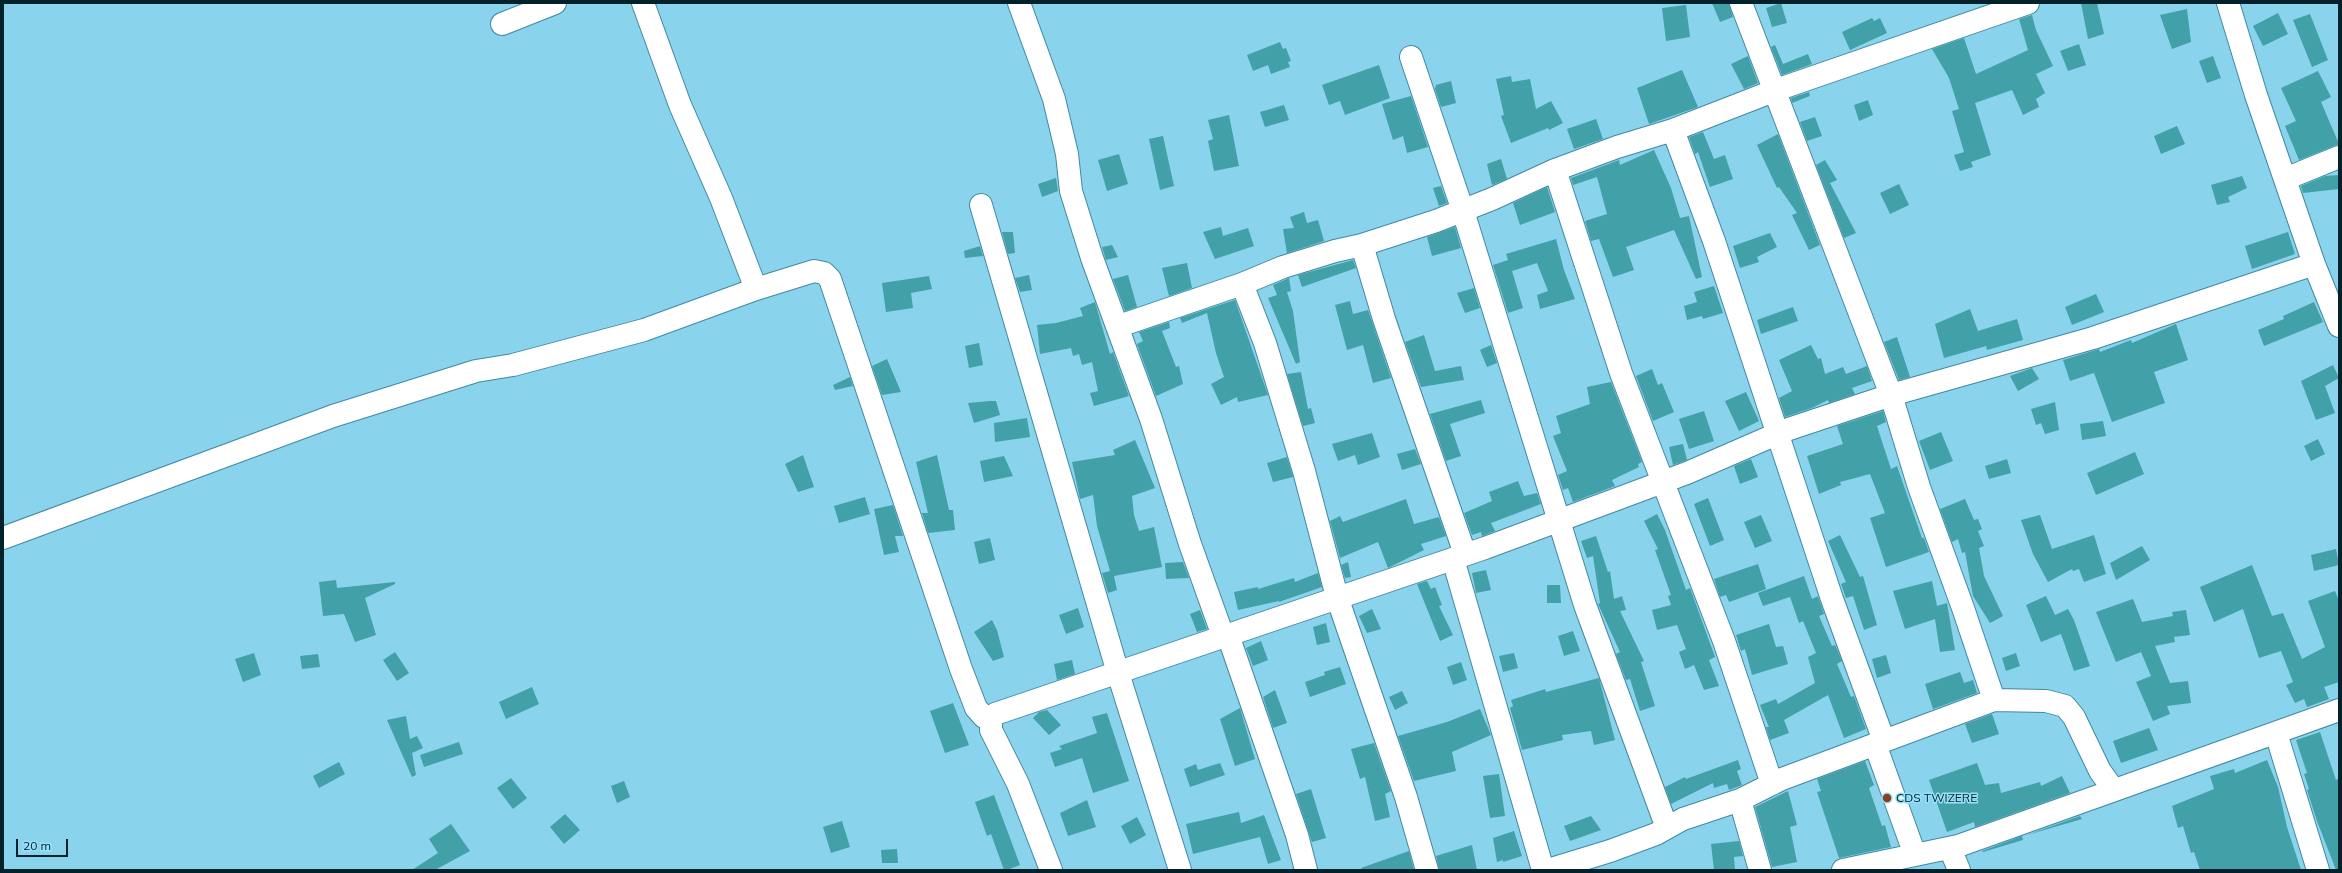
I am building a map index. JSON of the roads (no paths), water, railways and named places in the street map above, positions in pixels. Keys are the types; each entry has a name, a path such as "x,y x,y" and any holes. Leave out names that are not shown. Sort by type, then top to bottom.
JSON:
{"street":[{"path":"502,24 555,3"},
{"path":"643,3 680,105 721,198 756,289"},
{"path":"1019,3 1054,99 1067,154 1072,191 1092,258 1151,419 1190,544 1226,635 1297,835 1306,870"},
{"path":"1741,3 1776,90 1891,395 1919,487 1963,608 1994,700"},
{"path":"1118,326 1242,284 1291,264 1335,250 1362,245 1463,211 1555,170 1617,147 1673,130 1776,90 2028,3"},
{"path":"2228,3 2256,95 2314,264 2339,326"},
{"path":"1411,57 1463,211 1526,421 1559,519 1585,605 1666,828"},
{"path":"1673,130 1714,242 1776,434 1916,855"},
{"path":"2285,179 2339,157"},
{"path":"1555,170 1621,373 1664,481 1724,641 1772,784"},
{"path":"981,206 1118,673 1180,870"},
{"path":"1362,245 1459,557 1543,870"},
{"path":"1051,870 1018,784 994,736 991,720 995,714 1337,597 1459,557 1687,473 1776,434 1891,395 2093,338 2314,264"},
{"path":"3,538 333,416 476,371 514,365 644,330 756,289 814,271 824,273 830,279 961,669 976,708 984,717 991,720"},
{"path":"1242,284 1265,343 1304,471 1337,597 1406,797 1427,870"},
{"path":"1548,870 1610,852 1683,819 1740,800 1772,784 1879,742 1994,700 2046,701 2065,706 2074,717 2100,771 2113,789"},
{"path":"1843,870 1950,848 2339,710"},
{"path":"2276,733 2318,870"},
{"path":"1740,800 1760,870"},
{"path":"1950,848 1960,870"}],"place":[{"name":"CDS TWIZERE","path":"1887,798"}]}
